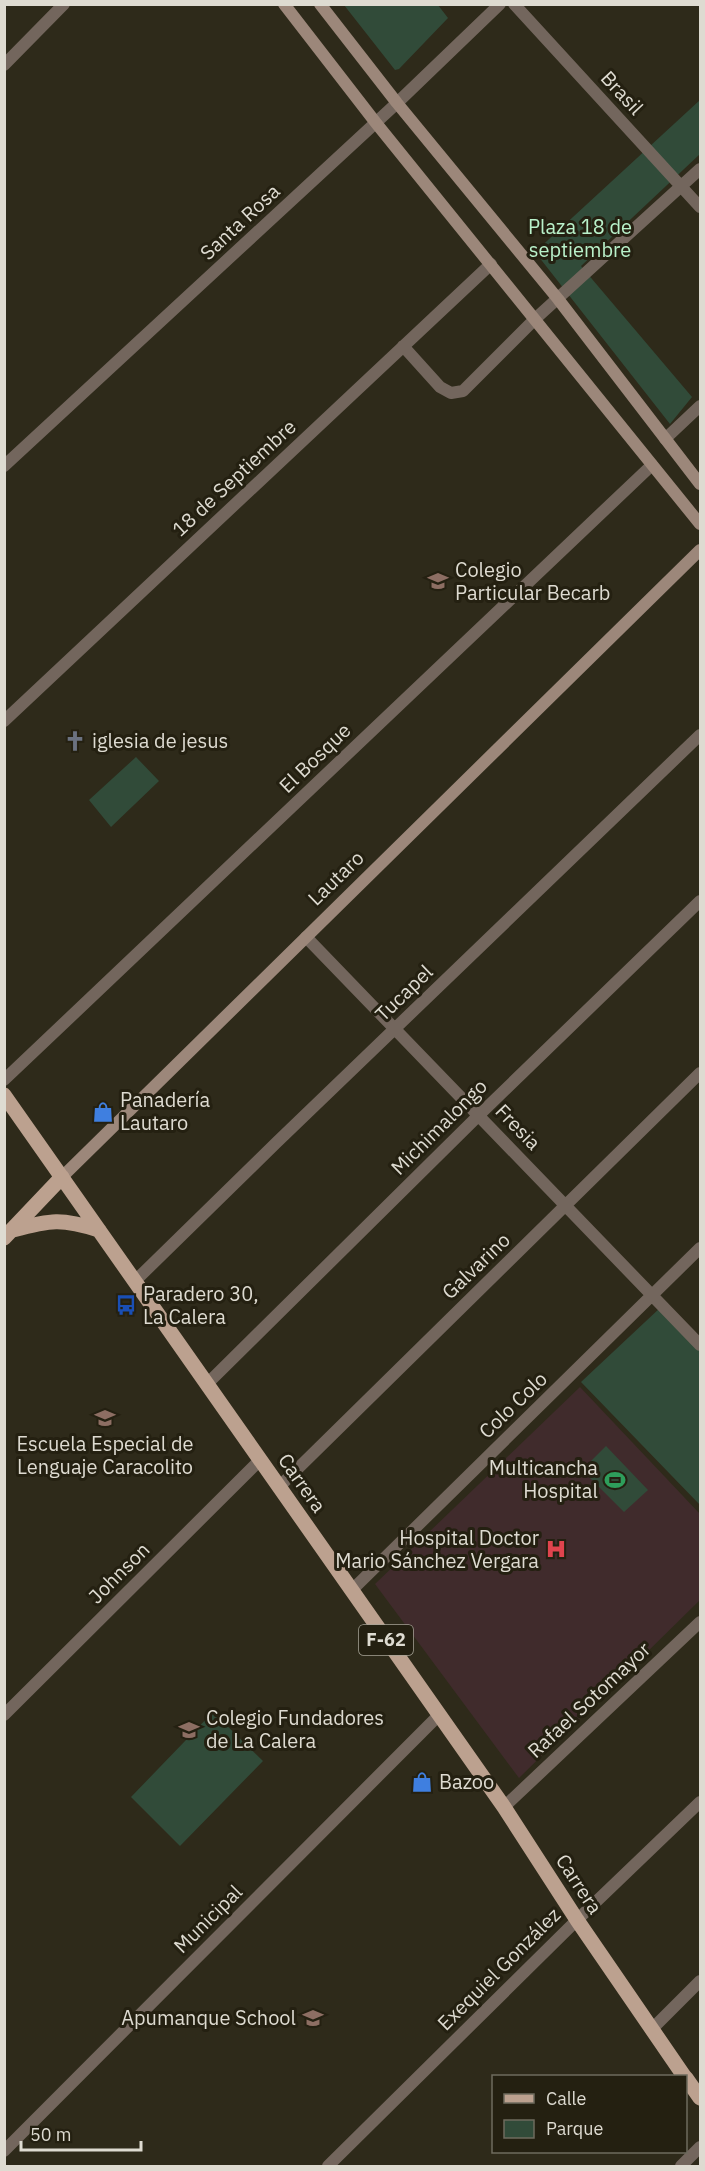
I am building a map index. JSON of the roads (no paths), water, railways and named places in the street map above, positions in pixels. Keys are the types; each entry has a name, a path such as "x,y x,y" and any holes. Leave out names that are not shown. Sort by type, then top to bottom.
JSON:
{"main road":[{"name":"Carrera","path":"4,1095 504,1807 577,1920 684,2075"},
{"name":"Lautaro","path":"9,1234 62,1177"},
{"path":"9,1234 47,1222 63,1220 99,1230"},
{"name":"Carrera","path":"687,2080 700,2098"}],"street":[{"path":"4,65 64,4"},
{"path":"284,4 376,123 700,524"},
{"path":"320,4 397,103 558,299 700,484"},
{"name":"Santa Rosa","path":"4,466 376,123 500,4"},
{"name":"Brasil","path":"514,4 700,207"},
{"path":"403,346 440,387 452,393 463,391 535,320 700,169"},
{"name":"18 de Septiembre","path":"4,721 491,264"},
{"path":"665,439 700,406"},
{"name":"El Bosque","path":"4,1080 652,465"},
{"name":"Lautaro","path":"62,1177 700,550"},
{"name":"Tucapel","path":"135,1281 700,735"},
{"name":"Michimalongo","path":"207,1384 700,901"},
{"name":"Fresia","path":"306,937 700,1345"},
{"name":"Galvarino","path":"279,1487 700,1073"},
{"name":"Colo Colo","path":"352,1590 700,1248"},
{"name":"Johnson","path":"4,1715 260,1460"},
{"name":"Rafael Sotomayor","path":"504,1807 700,1622"},
{"name":"Municipal","path":"4,2151 439,1715"},
{"name":"Exequiel González","path":"328,2166 700,1802"},
{"path":"651,2030 700,1981"},
{"path":"681,2166 700,2147"}],"place":[{"name":"Colegio Particular Becarb","path":"438,581"},
{"name":"iglesia de jesus","path":"75,741"},
{"name":"Panadería Lautaro","path":"103,1112"},
{"name":"Paradero 30, La Calera","path":"126,1305"},
{"name":"Escuela Especial de Lenguaje Caracolito","path":"105,1418"},
{"name":"Multicancha Hospital","path":"615,1480"},
{"name":"Hospital Doctor Mario Sánchez Vergara","path":"556,1549"},
{"name":"Colegio Fundadores de La Calera","path":"189,1730"},
{"name":"Bazoo","path":"422,1782"},
{"name":"Apumanque School","path":"313,2018"}],"park label":[{"name":"Plaza 18 de septiembre","path":"580,238"}]}
